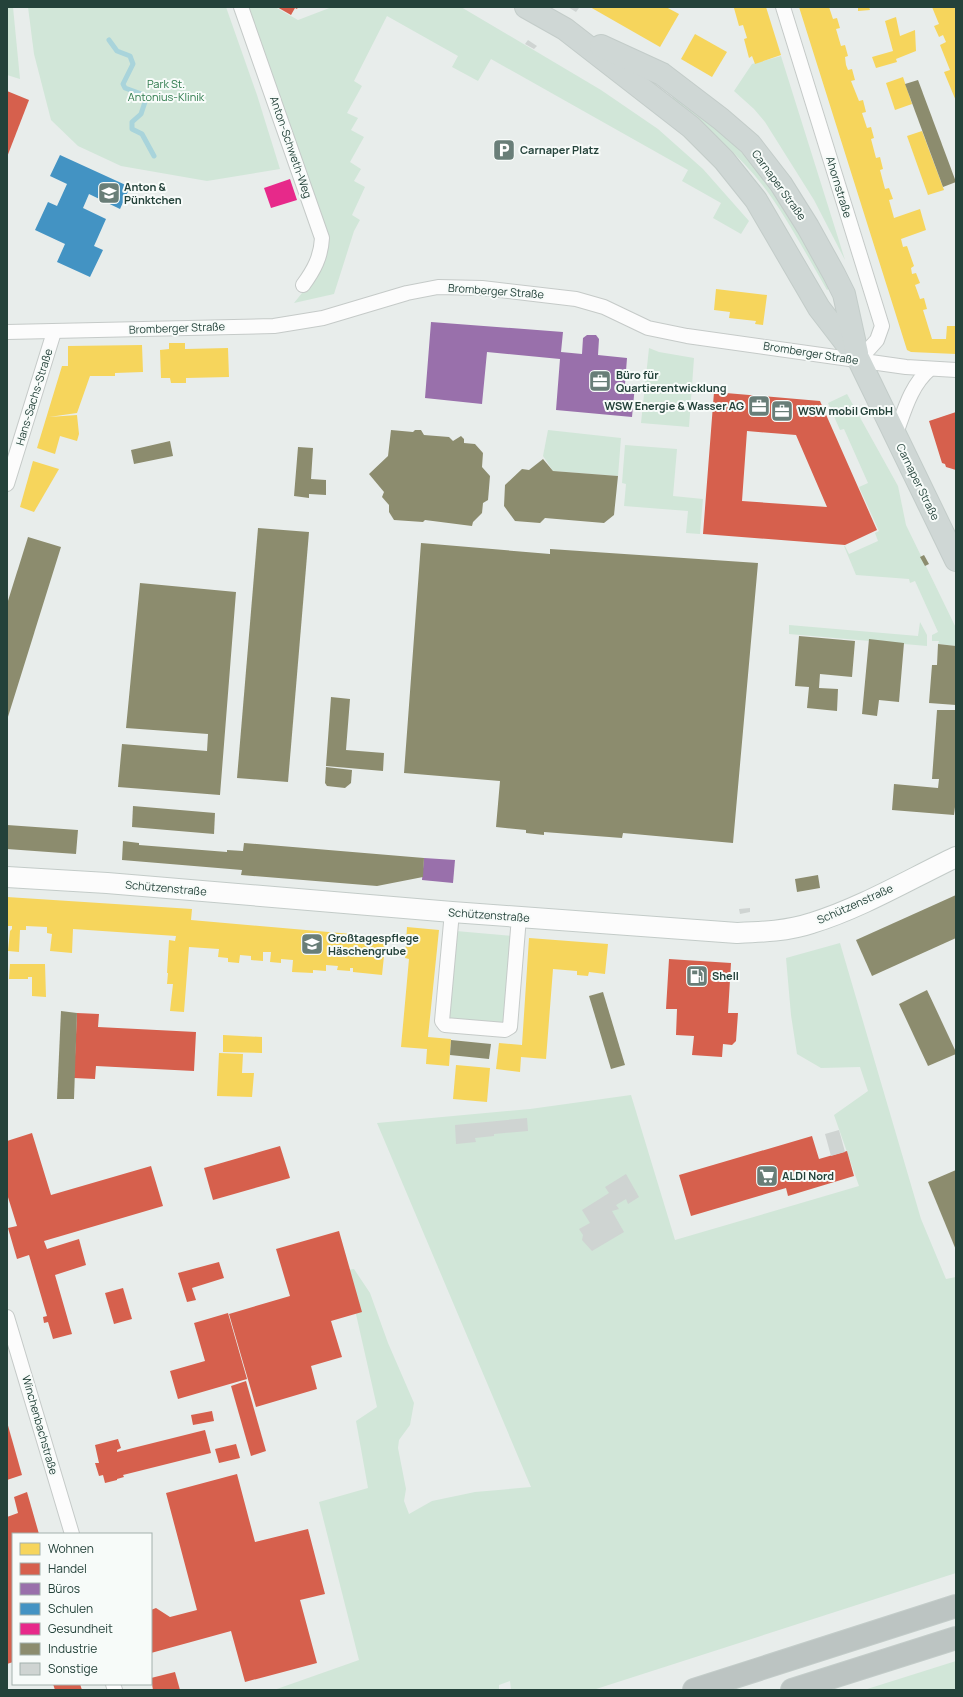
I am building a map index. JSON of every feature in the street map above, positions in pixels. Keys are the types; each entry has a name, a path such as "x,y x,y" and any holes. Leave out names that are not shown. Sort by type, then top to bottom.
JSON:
{"highway":[{"path":"694,1690 956,1606"},
{"path":"792,1690 956,1638"}],"main road":[{"name":"Carnaper Straße","path":"526,7 566,30 662,74 721,119 750,144 781,184 808,226 834,274 844,294 859,360"},
{"name":"Carnaper Straße","path":"566,30 690,127 724,160 756,200 819,308 859,360 956,560"}],"street":[{"name":"Anton-Schweth-Weg","path":"241,7 322,238 321,252 317,264 303,286"},
{"name":"Ahornstraße","path":"783,7 882,326 877,340 859,360"},
{"name":"Bromberger Straße","path":"7,332 274,326 323,318 407,292 438,287 482,288 576,299 604,307 648,328 687,336 930,369 956,370"},
{"name":"Hans-Sachs-Straße","path":"7,484 54,332"},
{"path":"895,436 911,392 919,378 930,369"},
{"name":"Schützenstraße","path":"7,877 115,884 703,932 737,933 775,931 812,923 842,912 956,857"},
{"path":"452,912 442,1021 445,1025 505,1030 510,1026 519,917"},
{"name":"Winchenbachstraße","path":"7,1317 72,1533"}],"green space":[{"path":"7,7 13,7 20,79 7,75"},
{"name":"Park St. Antonius-Klinik","path":"28,7 226,7 257,95 280,169 207,181 121,166 78,146 51,120 34,54"},
{"path":"248,7 275,7 298,20 332,7 461,7 601,90 658,129 703,169 749,221 741,234 713,218 721,203 682,181 688,170 491,59 478,81 452,67 458,56 387,16 354,81 362,86 347,113 358,118 351,130 364,137 350,162 361,169 354,181 365,187 352,215 360,220 354,231 334,294 294,303 306,288 326,253"},
{"path":"781,56 845,260 814,200 765,122 754,109 734,91 752,64"},
{"path":"674,95 727,138 763,176 804,238 832,287 827,290 772,198 750,170 699,121 672,99"},
{"path":"649,348 659,352 694,358 689,427 641,423"},
{"path":"847,394 898,486 906,525 956,628 956,646 938,644 939,641 932,641 932,635 938,632 915,581 910,583 909,579 856,575 844,546 849,554 878,541 875,533 879,531 859,487 868,483 844,429 840,430 828,403"},
{"path":"548,430 621,438 618,476 553,471 543,456"},
{"path":"625,445 677,449 673,496 703,499 700,534 686,533 688,511 624,506 626,484 622,483"},
{"path":"920,622 927,635 927,646 789,634 789,625 918,636"},
{"path":"456,931 512,936 503,1023 451,1020 449,1018"},
{"path":"840,943 921,1219 946,1279 956,1277 956,1573 593,1690 511,1690 510,1681 499,1685 499,1690 274,1690 359,1660 319,1502 368,1488 356,1421 377,1407 346,1270 354,1269 370,1293 388,1343 414,1403 410,1425 399,1440 398,1448 406,1489 404,1501 409,1514 432,1501 475,1492 531,1487 377,1123 530,1109 631,1095 675,1240 859,1186 834,1115 868,1091 860,1067 821,1068 797,1054 791,1015 786,958"},
{"path":"956,1661 956,1690 864,1690"}],"building: Wohnen":[{"path":"590,7 666,7 679,14 660,47"},
{"path":"766,7 781,55 755,64 752,56 749,58 744,39 747,38 743,25 739,26 734,8"},
{"path":"799,7 829,7 833,19 837,18 840,28 836,29 841,46 845,45 848,56 845,57 846,65 848,70 852,69 855,80 851,81 859,101 863,100 866,112 862,113 867,128 871,127 874,138 871,139 876,158 880,157 883,169 880,170 885,189 889,188 893,199 889,200 894,218 920,209 926,230 901,239 903,247 907,246 914,266 911,268 912,274 916,273 920,283 915,285 920,299 924,298 927,309 923,310 932,339 946,339 947,326 956,326 956,354 911,352 907,350"},
{"path":"858,7 869,7 870,10 858,11"},
{"path":"932,7 956,7 956,101 944,72 950,70 940,45 946,42 943,35 939,37 934,26 939,24"},
{"path":"896,17 900,36 915,30 916,51 896,59 897,62 876,68 872,57 893,51 885,21"},
{"path":"695,34 727,52 712,77 681,59"},
{"path":"903,77 912,104 895,110 886,83"},
{"path":"922,131 944,190 928,195 907,136"},
{"path":"716,289 767,295 763,325 755,324 756,321 729,318 730,312 714,310"},
{"path":"169,343 185,343 185,349 228,348 229,377 186,378 186,383 171,383 170,378 161,378 160,350 169,349"},
{"path":"142,345 143,372 115,373 115,376 90,376 77,413 49,417 77,415 79,434 77,441 60,436 55,454 37,448 62,366 68,366 68,346"},
{"path":"33,461 59,469 34,512 20,507"},
{"path":"7,897 192,909 191,920 386,937 382,975 353,972 353,968 350,968 350,971 337,970 338,966 326,965 326,971 313,970 313,973 292,972 293,960 281,959 281,963 270,962 271,952 263,952 263,961 251,960 251,956 240,955 239,963 228,962 228,958 218,957 219,949 189,947 184,1012 170,1011 173,984 167,984 169,940 175,941 176,936 73,929 72,953 50,951 52,934 47,933 47,927 26,926 26,930 20,930 19,952 8,951 12,926 7,926"},
{"path":"407,927 439,930 428,1037 451,1039 449,1066 426,1064 427,1049 401,1047 409,959 405,958"},
{"path":"529,938 608,944 605,974 589,972 588,976 577,975 577,971 553,969 546,1059 521,1057 520,1072 496,1069 499,1043 522,1045"},
{"path":"10,964 45,964 46,997 32,996 32,977 28,977 28,979 9,979"},
{"path":"223,1035 262,1037 262,1053 223,1052"},
{"path":"219,1053 243,1054 242,1073 254,1073 252,1097 217,1096"},
{"path":"456,1065 490,1068 487,1102 453,1099"}],"building: Handel":[{"path":"277,7 298,7 297,9 295,8 291,15"},
{"path":"7,91 29,100 7,157"},
{"path":"714,392 820,401 877,530 845,545 703,534","holes":["747,431 796,435 827,507 742,501"]},
{"path":"956,412 956,470 946,467 945,464 942,463 929,421"},
{"path":"669,959 731,963 728,1013 738,1013 736,1041 732,1045 723,1044 722,1057 692,1055 694,1036 676,1035 677,1009 666,1009"},
{"path":"77,1013 99,1014 98,1027 196,1032 194,1071 96,1066 95,1079 74,1078"},
{"path":"32,1133 51,1195 151,1166 163,1206 44,1241 47,1249 79,1239 86,1265 55,1275 72,1334 53,1339 48,1322 44,1323 43,1317 47,1316 29,1255 17,1259 8,1228 17,1226 7,1194 7,1141"},
{"name":"ALDI Nord","path":"812,1136 819,1159 847,1151 854,1176 788,1196 786,1188 691,1216 679,1175"},
{"path":"280,1146 290,1178 213,1200 204,1168"},
{"path":"339,1231 362,1312 331,1321 342,1357 311,1366 317,1389 256,1407 229,1314 290,1296 276,1249"},
{"path":"219,1262 224,1278 192,1288 196,1300 187,1302 178,1273"},
{"path":"123,1288 132,1319 114,1324 105,1293"},
{"path":"228,1313 247,1379 178,1399 170,1371 205,1361 194,1323"},
{"path":"246,1381 266,1451 251,1456 231,1386"},
{"path":"212,1411 214,1421 193,1425 191,1415"},
{"path":"7,1422 22,1475 7,1480"},
{"path":"205,1430 211,1453 123,1475 124,1477 105,1483 103,1475 99,1476 95,1463 99,1463 95,1445 118,1439 121,1448 117,1450 117,1452"},
{"path":"236,1444 240,1458 219,1463 215,1449"},
{"path":"237,1474 255,1542 308,1529 325,1594 300,1600 317,1663 245,1682 231,1631 152,1653 152,1610 156,1608 170,1617 197,1610 166,1493"},
{"path":"27,1492 39,1533 12,1533 12,1662 7,1664 7,1517 18,1513 14,1497"},
{"path":"175,1672 180,1690 153,1690 152,1678"},
{"path":"53,1685 80,1685 82,1690 55,1690"}],"building: Büros":[{"path":"431,322 563,332 561,352 582,354 583,338 587,335 596,335 599,339 598,355 627,358 625,384 635,385 632,417 556,410 560,359 487,352 482,404 425,398"},
{"path":"424,858 455,860 453,883 422,880"}],"building: Schulen":[{"path":"60,155 130,187 120,209 89,194 83,208 106,219 94,246 103,250 90,277 57,262 65,244 35,230 48,202 57,206 67,184 50,176"}],"building: Gesundheit":[{"path":"290,179 297,200 271,208 264,188"}],"building: Industrie":[{"path":"918,80 956,182 943,187 905,84"},
{"path":"391,430 413,432 415,430 421,430 424,435 449,437 453,441 461,436 464,439 464,443 475,444 483,453 482,467 490,476 488,500 483,503 482,513 473,522 472,526 425,520 423,522 394,520 389,512 389,505 382,497 384,492 369,474 388,456"},
{"path":"170,441 173,456 134,464 131,450"},
{"path":"298,447 313,448 311,479 326,480 326,495 309,494 309,498 294,496"},
{"path":"543,459 553,471 618,476 614,515 604,523 545,518 540,523 515,521 504,506 505,485 522,469 529,470"},
{"path":"258,528 309,532 288,782 237,778"},
{"path":"28,537 61,547 7,720 7,604"},
{"path":"421,543 550,554 550,549 758,563 733,843 623,833 622,838 544,832 544,835 526,833 526,830 496,827 500,781 404,773"},
{"path":"924,555 929,564 925,566 920,557"},
{"path":"140,583 236,592 220,795 118,787 122,744 207,751 208,734 126,728"},
{"path":"799,636 855,641 852,677 820,674 819,688 838,689 837,711 807,708 809,687 795,686"},
{"path":"869,639 904,643 899,702 879,700 877,716 862,714"},
{"path":"938,644 956,646 956,705 929,703 932,665 937,665"},
{"path":"331,697 350,699 346,750 384,753 383,771 326,766"},
{"path":"937,710 956,710 956,799 954,815 892,810 894,784 938,788 939,779 932,779"},
{"path":"326,767 352,770 351,783 345,788 327,786 325,783"},
{"path":"133,806 215,813 214,834 132,827"},
{"path":"7,825 78,830 76,854 7,849"},
{"path":"123,841 139,843 139,845 227,852 227,850 243,851 244,843 424,858 423,877 377,886 241,875 242,870 122,860"},
{"path":"818,875 820,888 797,892 795,879"},
{"path":"956,895 956,938 872,976 856,940"},
{"path":"927,990 956,1052 956,1054 928,1066 899,1004"},
{"path":"603,992 625,1065 611,1069 589,996"},
{"path":"61,1011 77,1013 74,1099 57,1099"},
{"path":"451,1040 491,1044 489,1059 450,1055"},
{"path":"956,1170 956,1250 928,1182"}],"building: Sonstige":[{"path":"568,7 577,7 579,8 576,12"},
{"path":"528,40 537,46 534,49 525,44"},
{"path":"750,908 750,912 740,914 739,909"},
{"path":"527,1118 528,1131 494,1134 494,1136 475,1138 476,1142 456,1144 455,1125"},
{"path":"839,1130 845,1152 831,1156 825,1134"},
{"path":"626,1174 639,1197 628,1204 626,1199 616,1205 619,1209 612,1211 624,1232 592,1251 582,1240 583,1235 579,1229 590,1223 582,1210 609,1193 605,1187"}],"waterway":[{"path":"109,40 117,51 130,56 133,64 123,84 125,88 147,96 141,114 132,122 132,129 142,134 154,156"}],"place":[{"name":"Carnaper Platz","path":"504,150"},
{"name":"Anton & Pünktchen","path":"109,193"},
{"name":"Büro für Quartierentwicklung","path":"600,381"},
{"name":"WSW Energie & Wasser AG","path":"759,406"},
{"name":"WSW mobil GmbH","path":"782,411"},
{"name":"Großtagespflege Häschengrube","path":"312,944"},
{"name":"Shell","path":"697,976"},
{"name":"ALDI Nord","path":"767,1176"}]}
